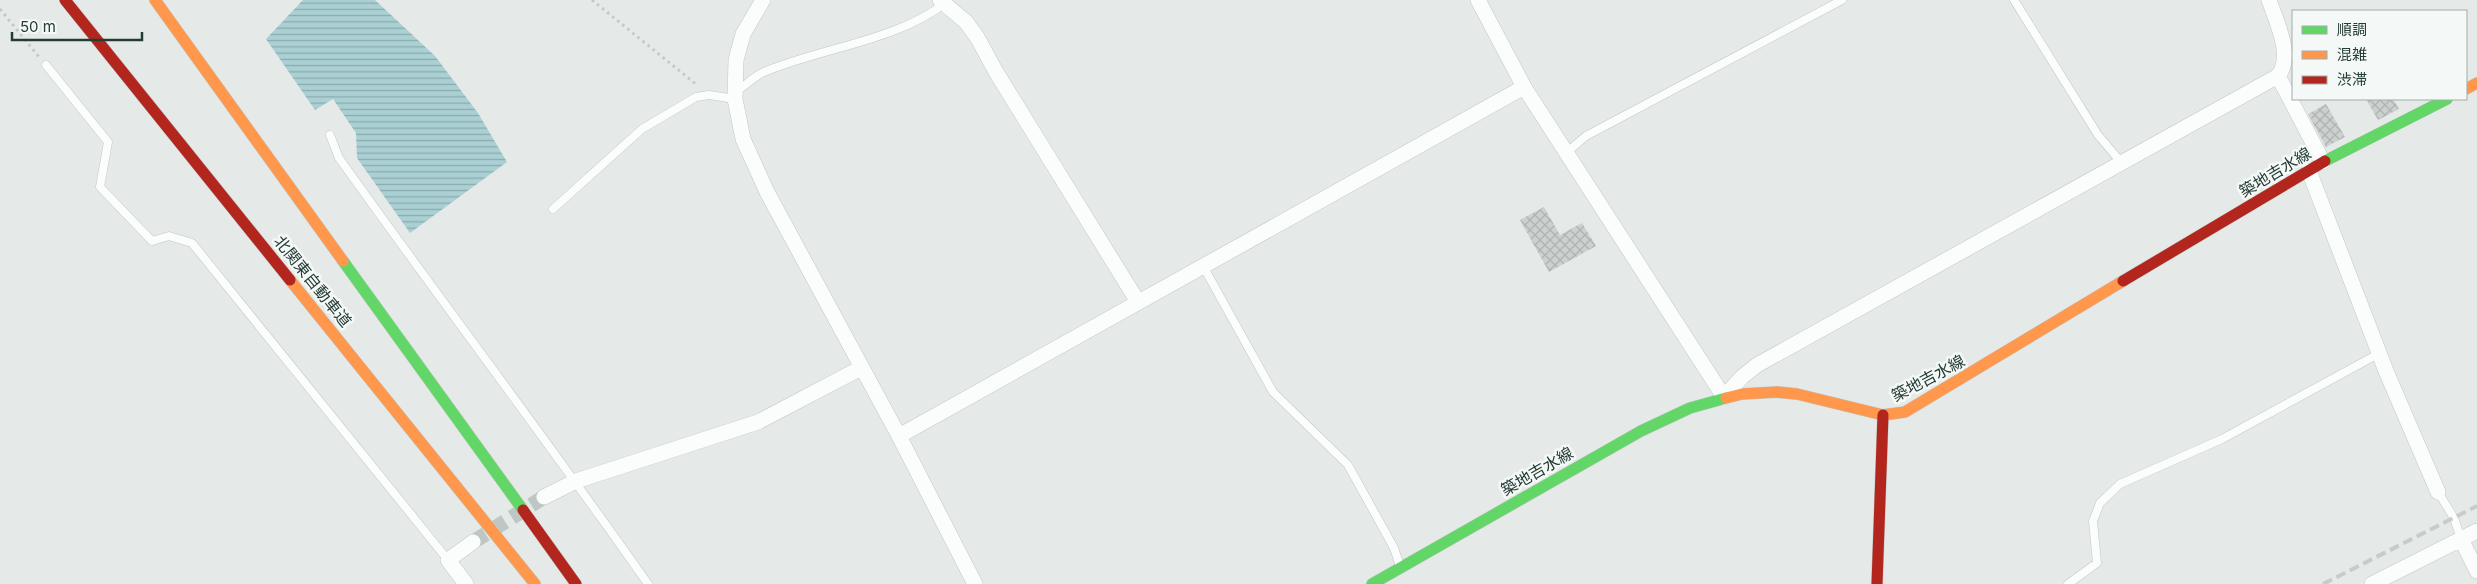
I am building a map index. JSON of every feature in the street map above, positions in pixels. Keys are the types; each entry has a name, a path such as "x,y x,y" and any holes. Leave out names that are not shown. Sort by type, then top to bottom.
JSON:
{"main road":[{"name":"北関東自動車道","path":"65,0 535,584"},
{"name":"北関東自動車道","path":"155,0 576,584"},
{"name":"築地吉水線","path":"1372,584 1641,431 1690,408 1724,397 1757,392 1797,394 1883,415 1895,415 1916,407 2323,162 2444,100"},
{"path":"1877,584 1883,415"}],"street":[{"path":"763,0 743,34 736,60 736,96 743,139 767,192 899,436 976,584"},
{"path":"1478,0 1524,87 1724,397 1742,377 1757,365 2278,76 2284,69 2284,46 2269,0"},
{"path":"942,2 966,22 977,37 996,72 1138,302"},
{"path":"2278,76 2323,162"},
{"path":"899,436 1524,87"},
{"path":"2309,171 2380,353 2438,492"},
{"path":"544,497 576,481 758,422 861,368"},
{"path":"2372,584 2477,531"},
{"path":"2461,539 2477,571"},
{"path":"459,581 448,560 473,542"}],"lane":[{"path":"1566,152 1586,136 1842,0"},
{"path":"2014,0 2098,135 2121,162"},
{"path":"554,209 642,129 696,97 709,95 736,96 762,72 886,32 930,15 942,2"},
{"path":"46,65 108,142 100,187 152,241 169,236 192,242 448,560"},
{"path":"330,134 344,166 443,304 576,481 648,584"},
{"path":"1203,266 1273,392 1332,447 1348,465 1394,548 1400,568"},
{"path":"2068,584 2097,563 2093,521 2100,504 2120,484 2222,439 2380,353"},
{"path":"2438,492 2454,518 2461,539"}],"path":[{"path":"592,0 709,95"},
{"path":"0,9 46,65"}],"water":[{"path":"303,0 375,0 435,56 478,113 507,162 410,233 357,158 356,133 333,99 315,110 266,39"}],"building":[{"path":"2367,100 2394,100 2399,109 2378,120"},
{"path":"2326,104 2345,137 2326,147 2308,114"},
{"path":"1544,207 1560,235 1582,223 1596,246 1549,272 1520,220"}],"tunnel":[{"path":"473,542 544,497"}],"railway":[{"path":"2323,584 2477,506"}],"traffic: fast":[{"path":"2325,161 2445,100"},
{"path":"343,261 523,510"},
{"path":"1372,584 1641,431 1690,408 1726,398"}],"traffic: slow":[{"path":"155,0 343,261"},
{"path":"2467,88 2477,83"},
{"path":"290,280 535,584"},
{"path":"1726,398 1742,394 1777,392 1797,394 1883,415 1905,412 2123,281"}],"traffic: jam":[{"path":"65,0 290,280"},
{"path":"2123,281 2325,161"},
{"path":"1877,584 1883,415"},
{"path":"523,510 576,584"}]}
